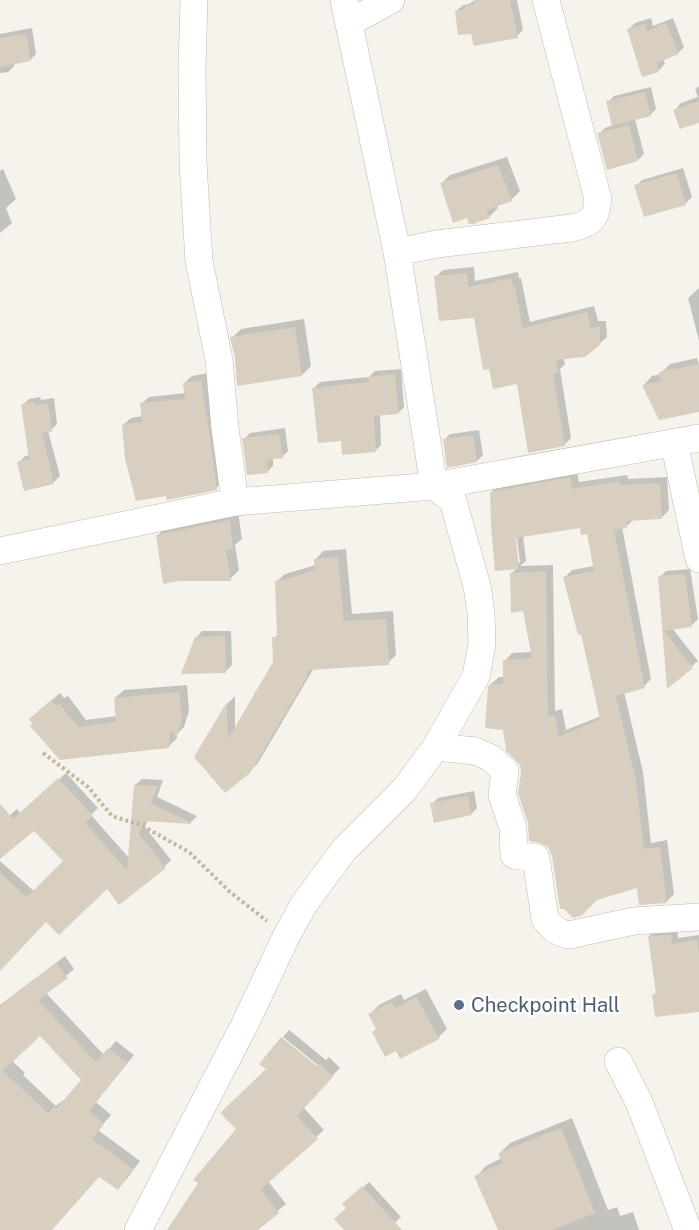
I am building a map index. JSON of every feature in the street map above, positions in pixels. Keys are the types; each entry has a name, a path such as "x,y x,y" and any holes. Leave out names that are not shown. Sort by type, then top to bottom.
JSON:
{"street":[{"path":"194,0 192,163 198,261 219,360 235,502"},
{"path":"138,1230 245,1024 304,904 344,849 404,790 436,747 476,676 482,644 477,586 453,501 434,486 397,252 346,12 391,0"},
{"path":"397,252 437,244 582,226 592,221 597,213 598,199 546,0"},
{"path":"0,551 235,502 434,486 686,440 699,559"},
{"path":"436,747 475,751 492,758 505,771 502,795 513,828 514,855 536,858 545,920 551,927 569,935 634,921 699,916"},
{"path":"618,1061 639,1102 688,1230"}],"path":[{"path":"43,753 88,787 112,816 141,825 189,852 230,892 286,937"}],"building":[{"path":"474,0 510,0 518,38 474,46 471,34 458,35 455,11 475,4"},
{"path":"666,23 679,54 657,63 659,72 642,77 627,29 645,24 647,31"},
{"path":"26,34 31,61 0,67 0,38"},
{"path":"645,92 651,116 612,126 606,101"},
{"path":"699,101 699,123 680,129 673,110"},
{"path":"629,125 638,161 607,170 597,133"},
{"path":"498,165 512,201 487,210 490,218 473,224 469,224 467,218 453,223 440,183"},
{"path":"677,173 686,205 644,217 634,185"},
{"path":"467,273 468,287 511,278 523,328 587,312 591,328 600,327 600,345 585,357 556,360 559,372 553,374 565,446 528,453 517,384 493,389 489,369 483,370 474,318 439,321 434,276"},
{"path":"295,327 302,376 237,386 235,358 230,337"},
{"path":"699,364 699,412 659,420 642,385 661,381 659,372"},
{"path":"395,374 399,414 374,416 376,452 342,455 341,441 318,443 312,388 369,382 368,377"},
{"path":"201,380 217,490 167,500 166,496 136,501 125,459 122,424 142,422 140,403 185,399 183,383"},
{"path":"34,402 35,405 48,403 52,432 42,433 54,484 24,491 17,462 29,459 21,404"},
{"path":"279,434 283,458 267,460 268,473 247,475 242,438"},
{"path":"473,435 477,462 447,468 443,439"},
{"path":"570,477 572,489 620,481 621,485 660,483 662,519 626,521 627,528 614,530 645,688 616,696 636,781 644,849 660,847 667,903 639,905 637,888 597,900 581,916 573,918 564,909 560,909 552,856 548,847 529,841 528,823 518,793 520,765 506,751 503,730 485,728 488,687 490,684 503,684 503,660 532,658 523,611 511,613 510,573 546,571 548,717 555,716 559,737 600,719 581,634 578,635 563,577 594,571 587,534 581,535 580,528 516,538 519,569 495,571 490,492"},
{"path":"230,520 233,550 226,550 231,581 179,581 163,584 156,535"},
{"path":"338,557 344,621 386,619 389,665 308,670 308,675 250,773 225,793 194,757 227,702 228,739 273,662 272,637 277,637 275,581 315,570 314,559"},
{"path":"685,574 692,627 664,631 693,668 667,689 658,576"},
{"path":"225,636 226,673 181,674 195,637"},
{"path":"179,692 182,721 176,737 170,731 169,748 60,760 30,726 33,724 29,719 51,700 56,706 59,703 78,727 116,722 114,698"},
{"path":"58,778 93,816 85,823 127,870 134,785 158,786 151,803 191,824 144,821 139,834 166,868 119,905 107,889 59,935 46,922 0,971 0,873 27,897 63,861 34,831 0,859 0,804 13,819"},
{"path":"468,796 472,815 434,823 430,803"},
{"path":"671,935 672,944 697,940 699,1012 655,1017 652,995 656,994 648,936"},
{"path":"56,963 68,978 38,1000 96,1062 108,1048 127,1063 89,1111 104,1124 92,1139 133,1169 118,1190 99,1177 52,1230 0,1230 0,1006","holes":["40,1036 81,1080 56,1109 54,1107 48,1113 3,1071"]},
{"path":"417,997 439,1039 400,1059 396,1051 385,1057 372,1032 376,1029 368,1014 391,1002 395,1008"},
{"path":"281,1037 317,1066 320,1063 333,1077 297,1116 318,1139 261,1189 279,1213 258,1230 167,1230 198,1183 193,1180 236,1129 220,1113 266,1069 259,1064"},
{"path":"561,1128 595,1213 552,1230 498,1230 474,1176 502,1163 498,1153"},
{"path":"362,1186 402,1230 344,1230 334,1219 346,1208 342,1204"}],"place":[{"name":"Checkpoint Hall","path":"459,1005"}]}
